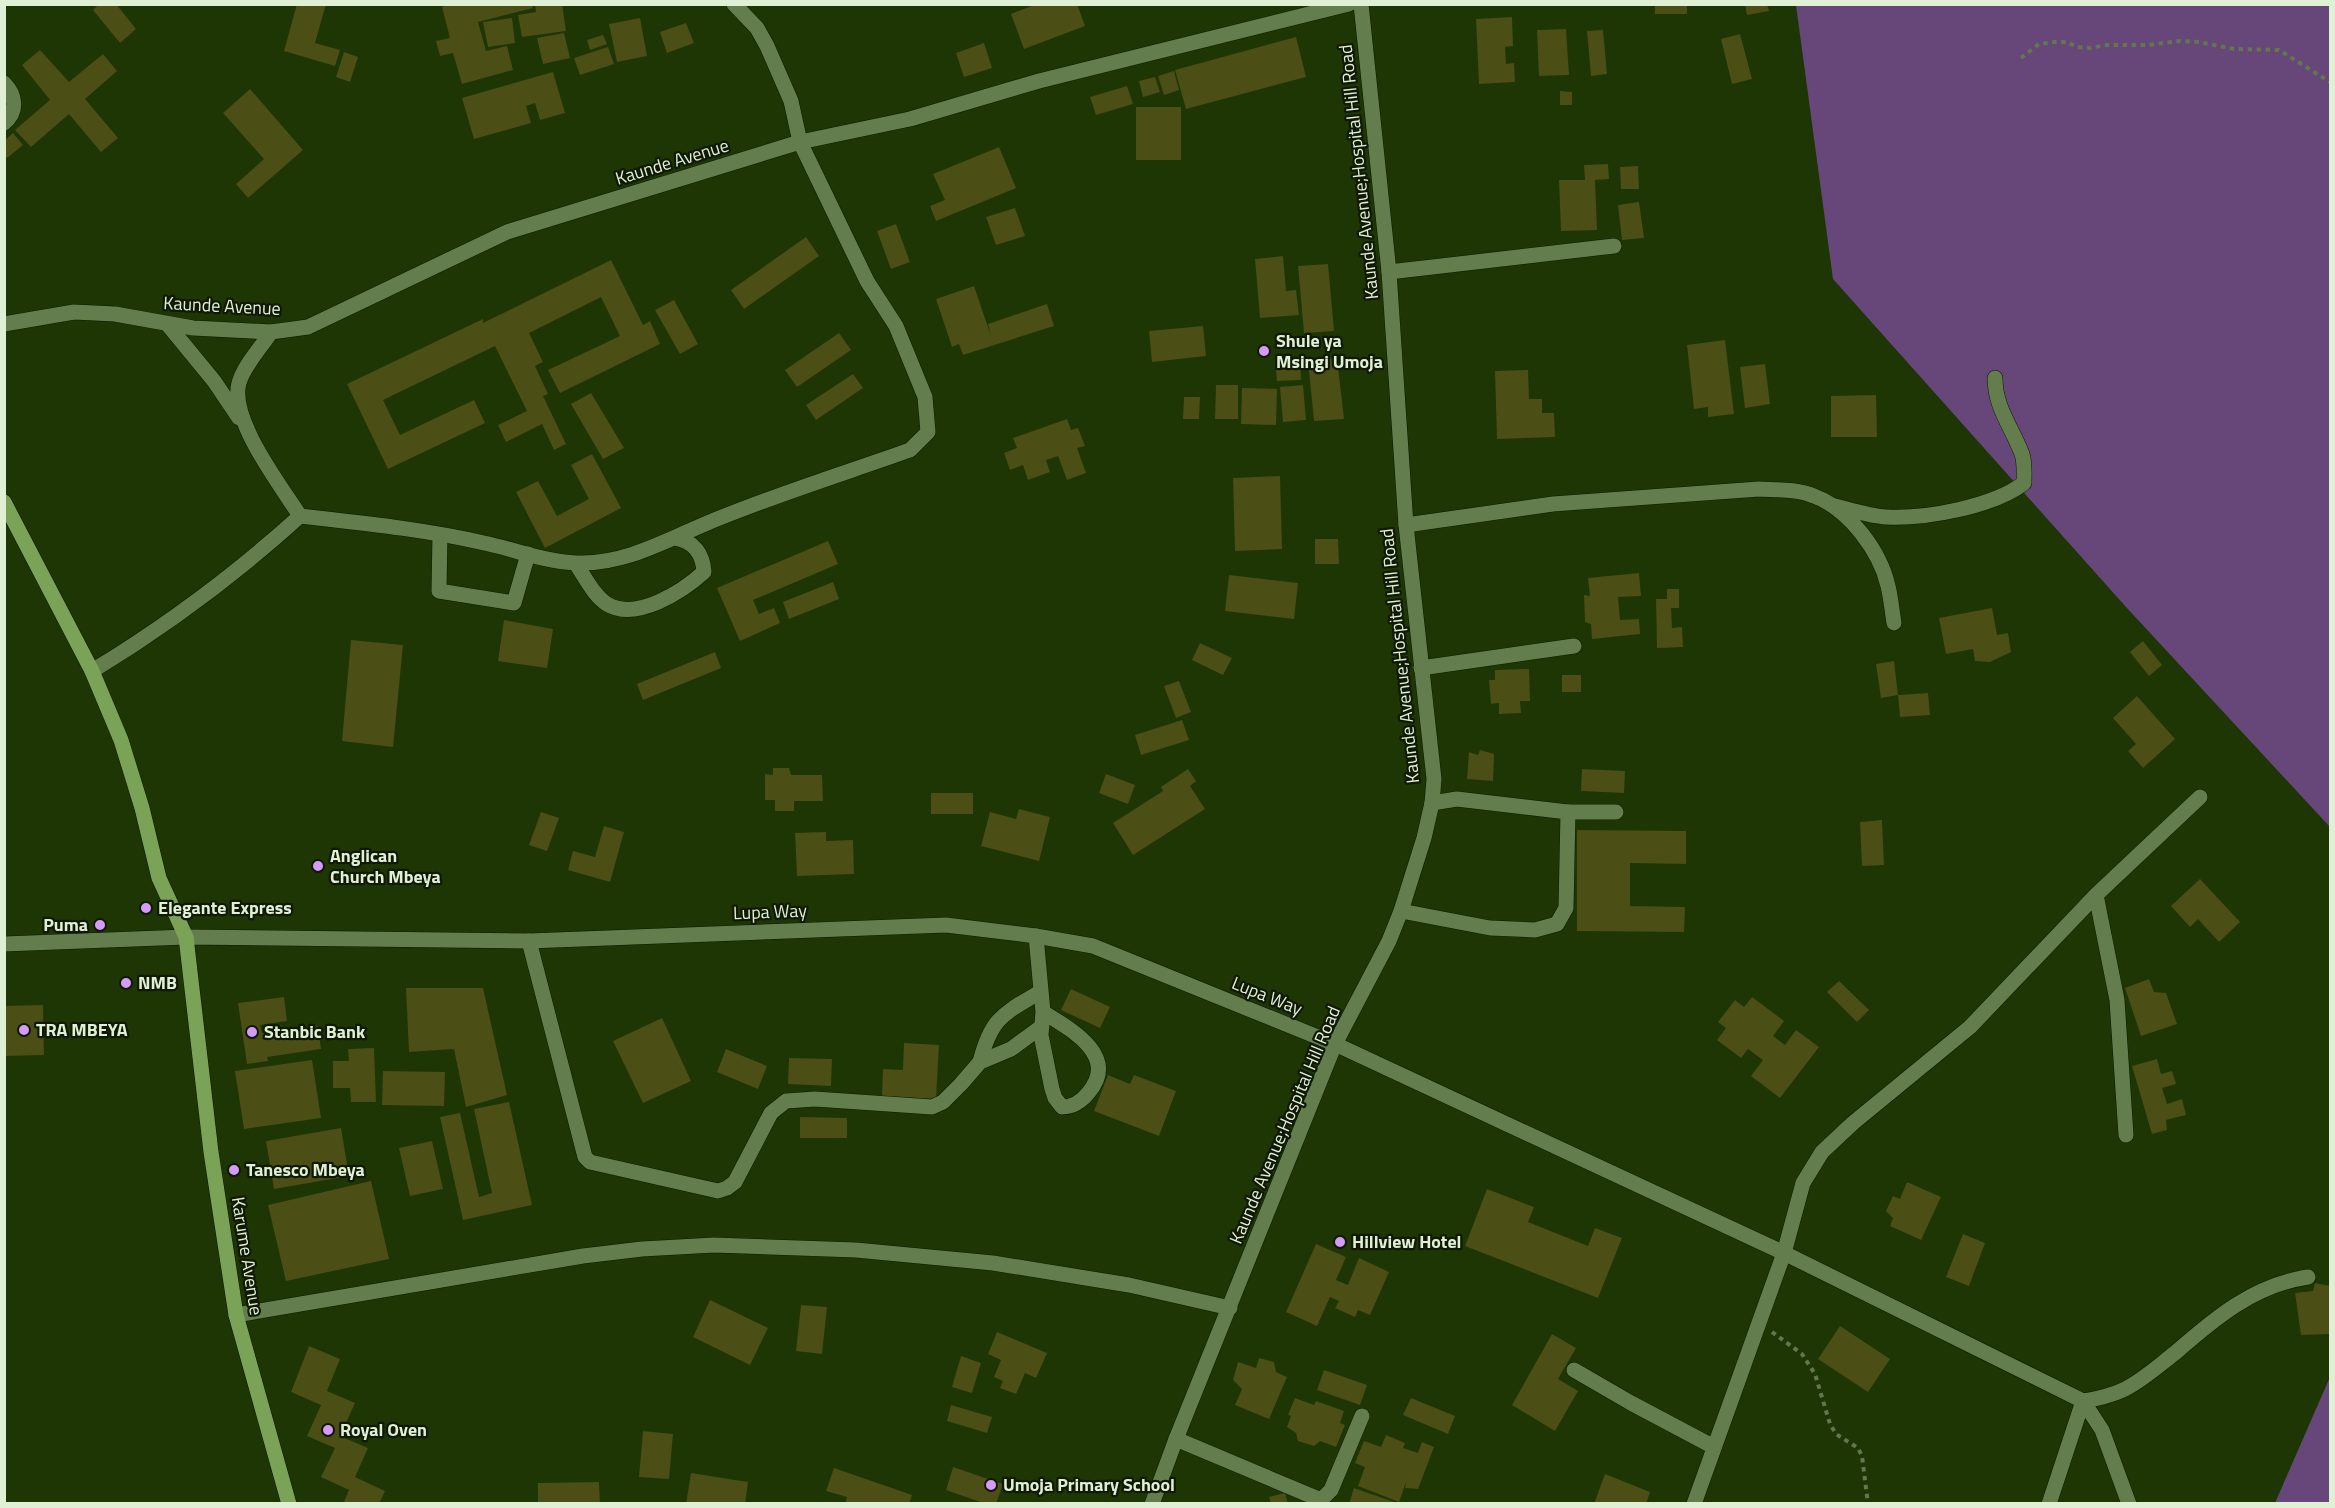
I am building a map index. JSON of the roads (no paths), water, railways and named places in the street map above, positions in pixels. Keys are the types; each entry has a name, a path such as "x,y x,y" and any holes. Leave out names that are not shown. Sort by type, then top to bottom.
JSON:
{"main road":[{"name":"Karume Avenue","path":"4,502 92,670 121,740 142,808 159,878 186,937 211,1152 236,1315 289,1503"}],"street":[{"path":"92,670 144,639 250,561 300,516 401,528 483,542 576,564 630,556 723,516 910,450 928,432 925,397 896,326 867,281 800,142 791,101 780,73 757,28 734,4"},
{"name":"Kaunde Avenue","path":"8,325 74,312 115,314 168,325 271,332 308,327 507,232 800,142 910,119 1039,81 1349,4"},
{"name":"Kaunde Avenue;Hospital Hill Road","path":"1152,1503 1335,1044 1389,941 1401,912 1424,838 1432,803 1434,779 1406,525 1389,272 1361,4"},
{"path":"4,83 12,92 15,102 13,111 4,123"},
{"path":"1389,272 1614,246"},
{"path":"168,325 226,397 300,516"},
{"path":"246,430 238,385 243,373 271,332"},
{"path":"1832,506 1885,517 1919,515 1963,508 2014,491 2024,483 2022,456 1999,407 1995,394 1995,378"},
{"path":"1406,525 1553,504 1759,489 1804,493 1815,496 1832,506 1861,531 1872,547 1888,584 1893,623"},
{"path":"440,535 439,591 514,603 528,554"},
{"path":"576,564 606,604 620,610 634,609 661,601 693,582 704,572 703,562 694,546 684,539 675,537"},
{"path":"1421,668 1575,646"},
{"path":"1694,1503 1784,1253 1803,1183 1822,1152 1853,1123 1970,1027 2096,896 2200,797"},
{"path":"1432,803 1457,799 1568,812 1616,812"},
{"path":"1401,912 1490,928 1535,930 1557,924 1566,908 1568,812"},
{"path":"2096,896 2117,1000 2127,1135"},
{"name":"Lupa Way","path":"4,944 186,937 529,940 946,925 1036,936 1093,946 1335,1044 1784,1253 2083,1401"},
{"path":"1036,936 1043,1050 1055,1098 1062,1107 1070,1107 1088,1094 1094,1086 1098,1075 1096,1055 1077,1034 1042,1019"},
{"path":"529,940 581,1146 590,1162 718,1191 735,1182 771,1113 786,1101 815,1099 932,1107 943,1102 980,1062 986,1039 996,1022 1040,992"},
{"path":"980,1062 1011,1049 1042,1019"},
{"path":"236,1315 583,1256 642,1249 714,1245 856,1250 993,1263 1129,1285 1230,1308"},
{"path":"2083,1401 2103,1397 2133,1384 2152,1372 2225,1312 2255,1294 2284,1281 2308,1277"},
{"path":"1574,1370 1714,1447"},
{"path":"2049,1503 2083,1401"},
{"path":"2083,1401 2102,1430 2128,1503"},
{"path":"1176,1439 1321,1500 1331,1490 1362,1416"}],"place":[{"name":"Shule ya Msingi Umoja","path":"1264,351"},
{"name":"Anglican Church Mbeya","path":"318,866"},
{"name":"Elegante Express","path":"146,908"},
{"name":"Puma","path":"100,925"},
{"name":"NMB","path":"126,983"},
{"name":"TRA MBEYA","path":"24,1030"},
{"name":"Stanbic Bank","path":"252,1032"},
{"name":"Tanesco Mbeya","path":"234,1170"},
{"name":"Hillview Hotel","path":"1340,1242"},
{"name":"Royal Oven","path":"328,1430"},
{"name":"Umoja Primary School","path":"991,1485"}]}
